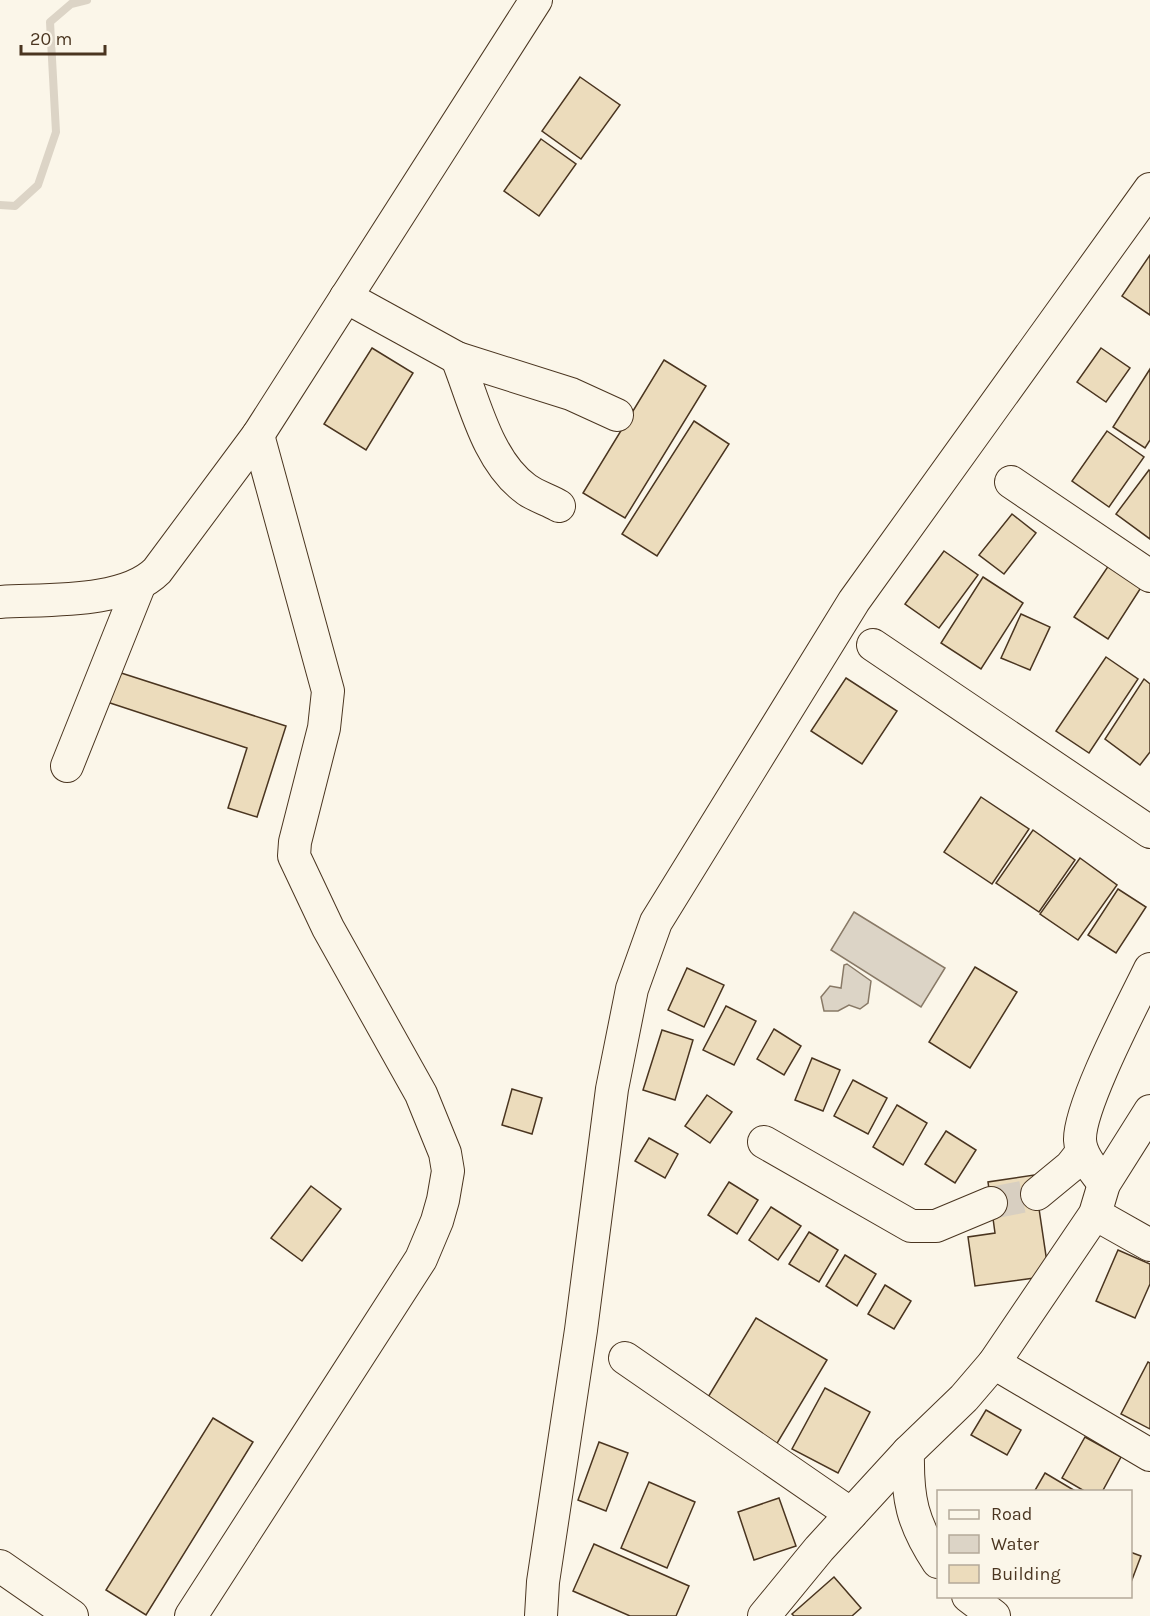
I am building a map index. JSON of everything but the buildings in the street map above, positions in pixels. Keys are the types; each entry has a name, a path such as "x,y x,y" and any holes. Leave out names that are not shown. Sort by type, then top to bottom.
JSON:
{"street":[{"path":"0,602 114,594 138,586 157,571 258,435 536,0"},
{"path":"541,1616 543,1582 581,1330 612,1089 632,989 656,922 854,600 1150,189"},
{"path":"346,297 457,358 571,394 617,415"},
{"path":"457,358 491,444 506,469 526,489 559,506"},
{"path":"191,1616 421,1259 437,1221 448,1171 439,1133 422,1095 328,928 296,863 295,842 324,728 328,691 258,435"},
{"path":"1011,482 1150,576"},
{"path":"67,766 138,586"},
{"path":"873,645 1150,832"},
{"path":"1104,1184 1082,1152 1081,1127 1091,1099 1150,969"},
{"path":"764,1616 851,1514 994,1364 1095,1214 1104,1184 1150,1111"},
{"path":"764,1142 911,1226 936,1226 991,1203"},
{"path":"1037,1194 1071,1166 1082,1152"},
{"path":"1095,1214 1150,1245"},
{"path":"625,1358 851,1514"},
{"path":"994,1364 1150,1455"},
{"path":"908,1452 908,1486 912,1511 926,1543 937,1559"},
{"path":"0,1566 72,1616"},
{"path":"971,1598 994,1616"}],"water":[{"path":"854,912 945,968 921,1007 831,950"},
{"path":"847,964 871,981 868,1003 860,1009 849,1005 838,1011 824,1011 821,997 830,986 841,988 844,965"}],"waterway":[{"path":"0,205 15,206 38,185 56,132 50,22 71,4 87,0"}],"tunnel":[{"path":"991,1203 1037,1194"}]}
